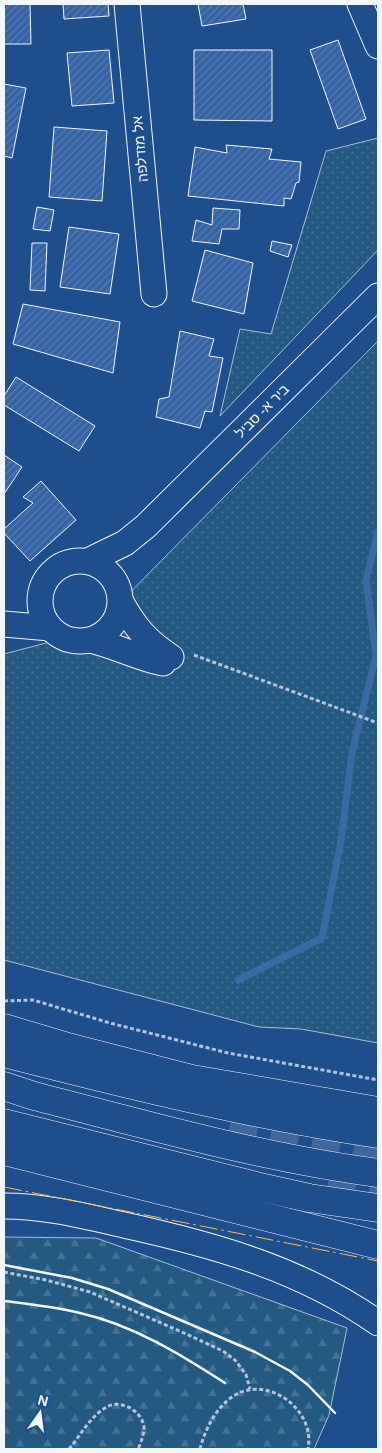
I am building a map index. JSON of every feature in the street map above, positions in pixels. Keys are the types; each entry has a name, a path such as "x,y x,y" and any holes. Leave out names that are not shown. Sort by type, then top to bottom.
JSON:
{"main road":[{"path":"4,1028 64,1046 192,1079 378,1111"},
{"path":"4,1053 170,1096 301,1122 378,1134"},
{"path":"4,1086 34,1096 231,1146 293,1159 378,1173"},
{"path":"4,1123 264,1188 309,1198 378,1208"},
{"path":"4,1151 378,1244"}],"street":[{"name":"אל מזדלפה","path":"127,4 154,294"},
{"path":"360,4 378,46"},
{"name":"ביר א- סביל","path":"88,561 125,543 146,526 378,296"},
{"name":"ביר א- סביל","path":"119,594 125,565 146,526"},
{"path":"50,628 41,611 41,592 44,582 58,567 77,561 88,561 100,566 110,574 136,629 167,660"},
{"path":"4,615 41,592"},
{"path":"91,640 106,632 112,626 120,611 119,594"},
{"path":"4,624 50,628 69,640 91,640 113,645 141,659 167,660"},
{"path":"4,1206 60,1211 182,1238 244,1256 274,1266 330,1292 378,1323"}],"path":[{"path":"167,660 184,651 378,723"},
{"path":"4,1001 33,1000 110,1023 228,1053 378,1080"},
{"path":"4,1272 46,1280 90,1292 223,1351 236,1361 246,1375 250,1389"},
{"path":"200,1449 205,1433 219,1408 232,1396 250,1389 267,1390 287,1399 301,1413 307,1427 308,1449"},
{"path":"69,1449 106,1406 120,1404 133,1409 144,1425 143,1440 138,1449"}],"green space":[{"path":"378,138 378,250 220,416 240,329 271,334 326,151"},
{"path":"378,341 378,1043 301,1029 259,1027 4,960 4,654 92,631"},
{"path":"4,1237 96,1238 347,1328 329,1415 314,1449 4,1449"}],"building":[{"path":"4,4 30,4 31,44 4,44"},
{"path":"63,4 108,4 109,16 64,19"},
{"path":"198,4 243,4 246,19 202,26"},
{"path":"338,40 366,119 338,129 310,50"},
{"path":"109,50 114,103 72,106 67,53"},
{"path":"194,50 272,50 272,121 194,120"},
{"path":"4,84 26,88 12,158 4,156"},
{"path":"54,127 107,131 102,201 49,197"},
{"path":"226,145 272,149 269,159 301,162 299,182 296,183 291,199 284,198 284,206 188,196 195,147 227,153"},
{"path":"37,207 54,210 50,231 33,229"},
{"path":"213,208 240,210 239,229 222,229 219,244 192,241 196,220 212,225"},
{"path":"69,227 119,234 110,294 60,287"},
{"path":"272,241 292,245 288,257 270,251"},
{"path":"32,243 47,243 45,291 30,290"},
{"path":"205,250 253,263 244,314 192,301"},
{"path":"23,304 120,322 113,373 13,344"},
{"path":"180,331 214,339 209,356 223,358 212,412 205,411 200,428 156,417 159,399 169,397"},
{"path":"16,377 95,426 79,451 4,405 4,396"},
{"path":"4,455 22,467 4,494"},
{"path":"41,481 76,520 30,561 4,533 4,529 33,503 23,497"}],"waterway":[{"path":"238,980 322,938 341,841 352,753 376,656 366,580 378,532"}],"tunnel":[{"path":"231,1120 378,1152"},
{"path":"329,1178 378,1188"}],"wall":[{"path":"4,1265 72,1278 108,1289 255,1352 290,1371 308,1385 335,1413"},
{"path":"4,1301 71,1311 119,1325 173,1351 225,1383"}],"power":[{"path":"4,1187 378,1261"}]}
